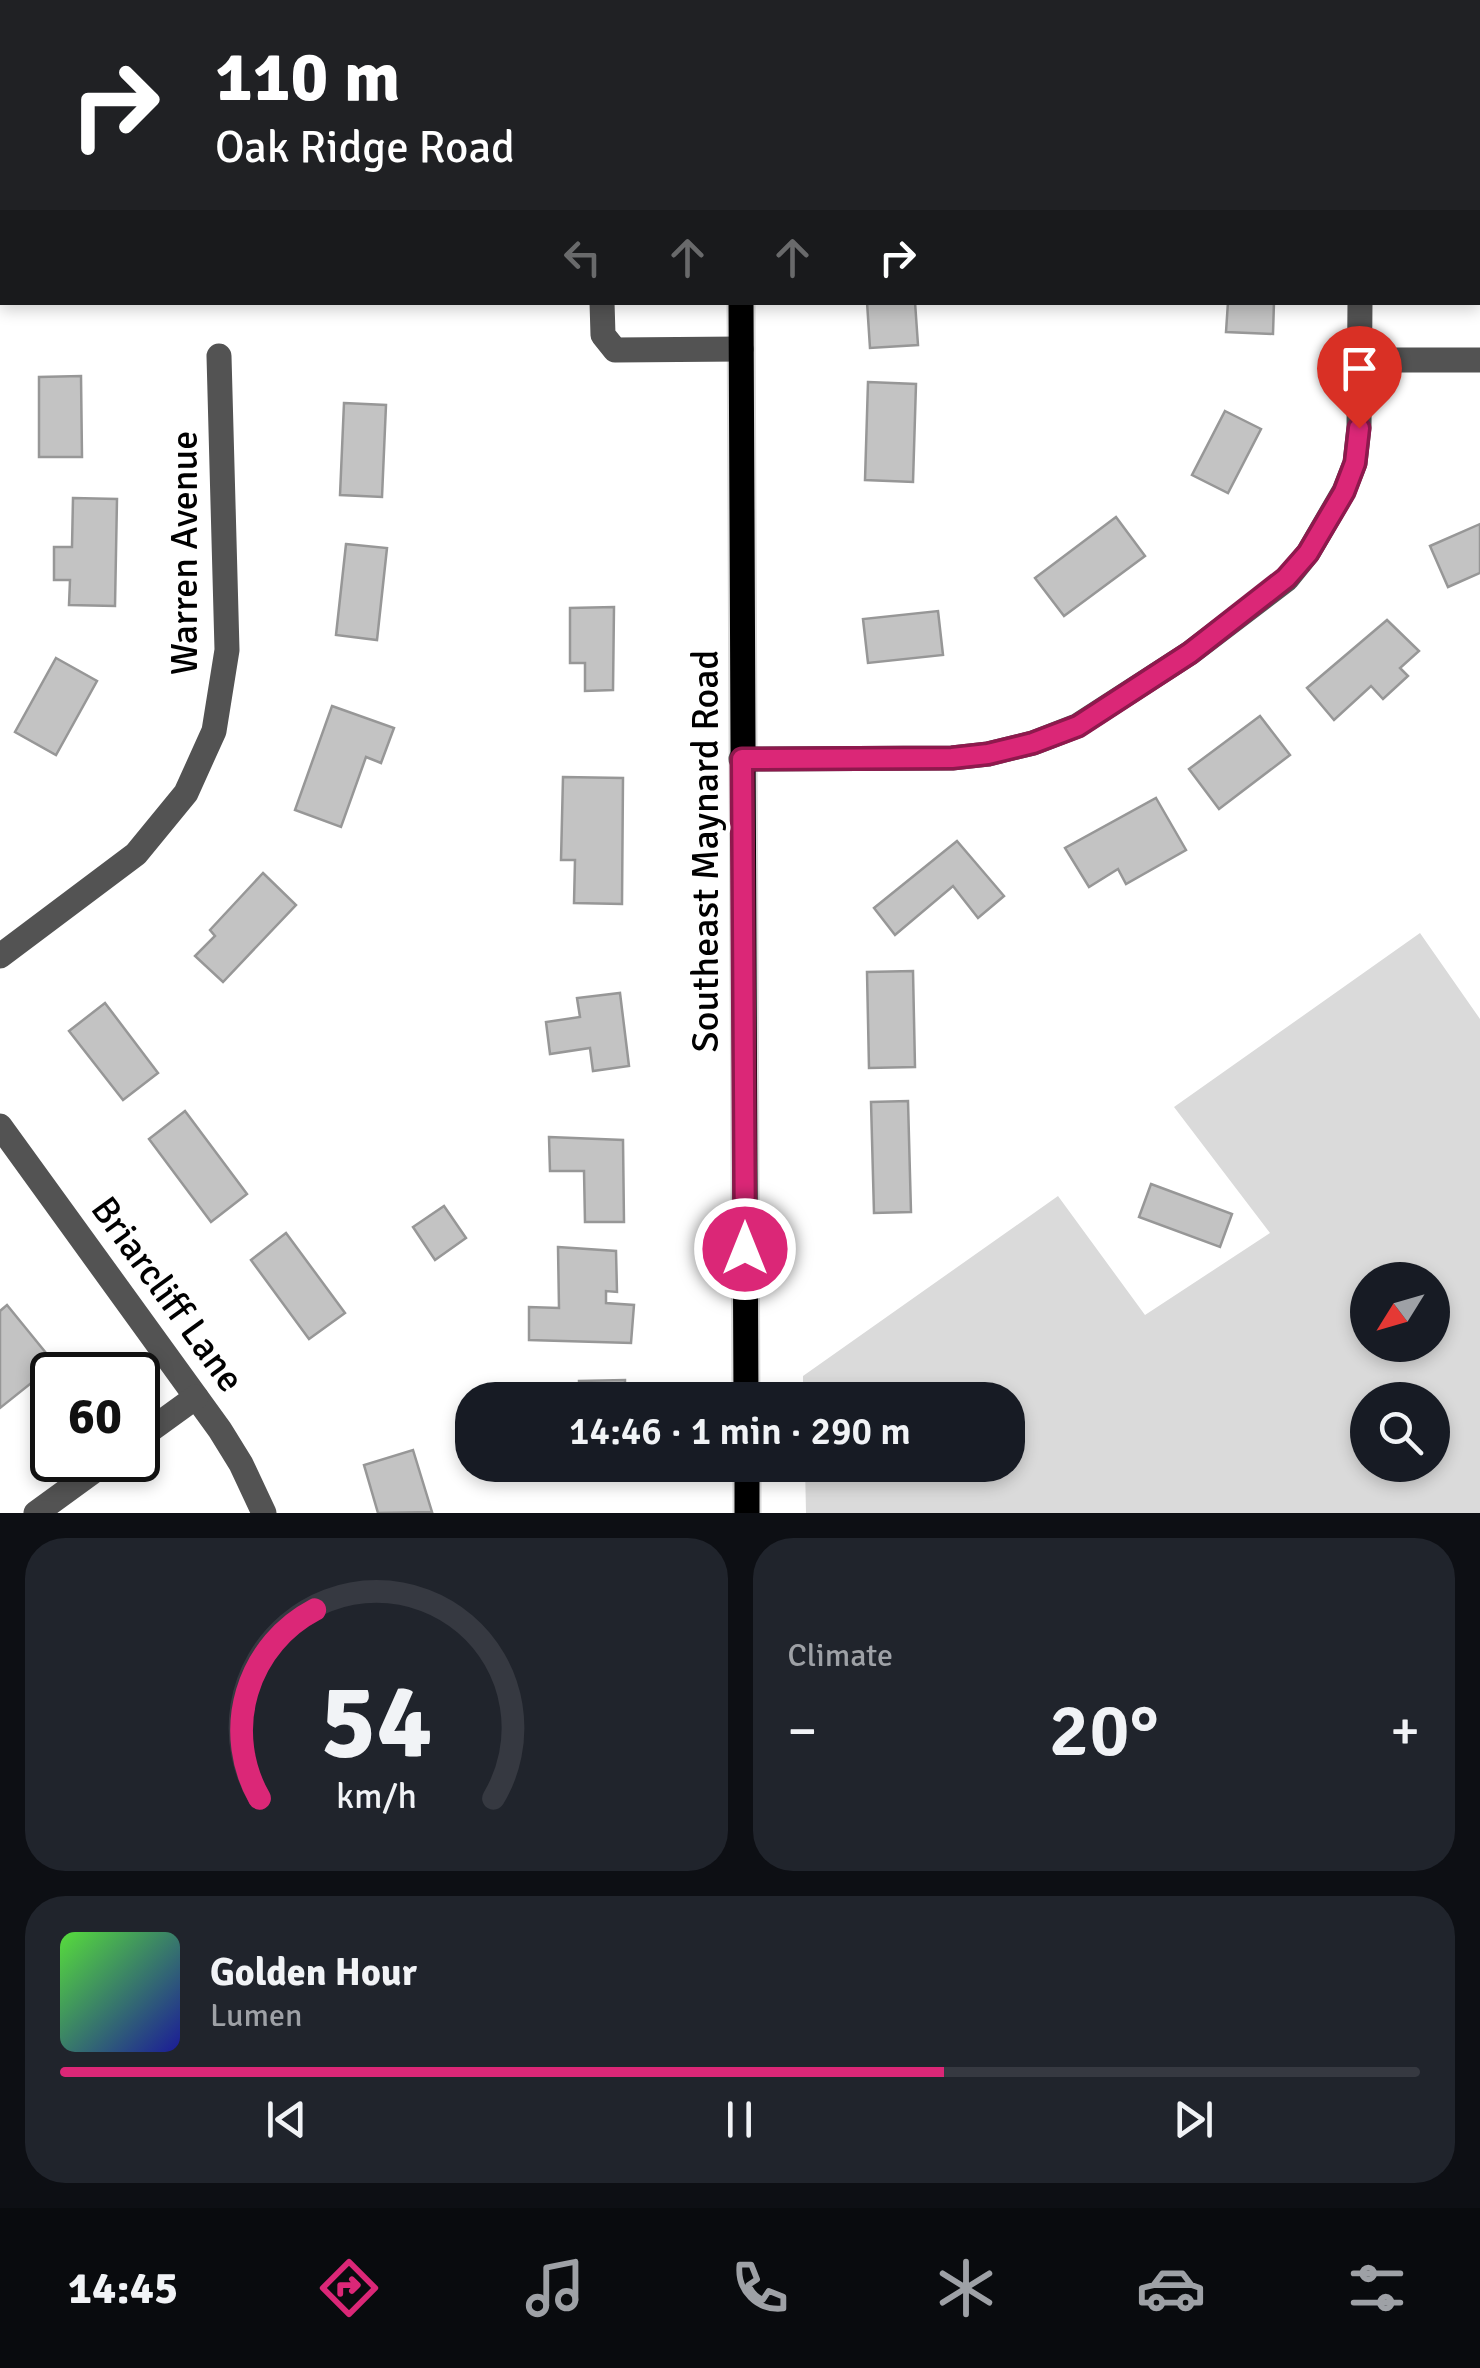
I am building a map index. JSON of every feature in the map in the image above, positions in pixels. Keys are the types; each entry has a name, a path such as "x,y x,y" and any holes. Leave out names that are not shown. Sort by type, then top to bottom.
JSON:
{"main road":[{"name":"Southeast Maynard Road","path":"742,305 746,1382"},
{"path":"747,1482 747,1513"}],"street":[{"path":"602,305 603,335 615,350 741,349"},
{"path":"742,759 952,758 988,754 1078,726 1128,696 1275,588 1308,553 1332,516 1355,463 1360,305"},
{"name":"Warren Avenue","path":"0,956 136,854 186,793 214,732 227,650 218,356"},
{"path":"1360,360 1480,360"},
{"name":"Briarcliff Lane","path":"0,1126 242,1464 264,1513"},
{"path":"160,1423 196,1397"},
{"path":"36,1513 79,1482"}],"shaded area":[{"path":"1420,933 1480,1019 1480,1513 806,1513 805,1482 1025,1482 1025,1382 803,1382 803,1376 1058,1196 1145,1315 1270,1233 1174,1107"}],"building":[{"path":"867,305 915,305 918,345 870,348"},
{"path":"1228,305 1274,305 1273,334 1226,332"},
{"path":"81,376 82,457 39,457 39,377"},
{"path":"868,382 916,384 913,482 865,480"},
{"path":"344,403 386,405 382,497 340,495"},
{"path":"1225,411 1261,429 1228,493 1192,475"},
{"path":"73,498 117,499 115,606 69,605 70,580 54,580 54,547 72,547"},
{"path":"1116,517 1145,556 1064,616 1035,578"},
{"path":"1480,524 1480,573 1448,587 1430,546"},
{"path":"346,544 387,548 377,640 336,635"},
{"path":"614,607 613,690 585,691 585,663 570,663 570,608"},
{"path":"938,611 943,655 868,663 863,619"},
{"path":"1387,620 1419,651 1400,668 1408,676 1383,699 1371,686 1334,720 1307,688"},
{"path":"56,658 97,681 56,755 15,732"},
{"path":"332,706 394,728 381,763 366,757 341,827 295,810"},
{"path":"1260,716 1290,755 1219,809 1189,769"},
{"path":"563,777 623,778 622,904 574,903 575,860 561,860"},
{"path":"1156,798 1186,850 1126,884 1118,869 1089,887 1065,848"},
{"path":"957,841 1004,896 978,918 953,886 895,935 874,908"},
{"path":"263,873 296,905 223,982 195,956 215,936 210,930"},
{"path":"913,971 915,1067 869,1068 867,972"},
{"path":"620,993 629,1066 593,1071 590,1048 550,1054 546,1022 580,1017 577,998"},
{"path":"105,1003 158,1073 123,1100 69,1031"},
{"path":"908,1101 911,1212 874,1213 871,1102"},
{"path":"185,1111 247,1194 211,1222 149,1139"},
{"path":"549,1137 623,1140 624,1222 585,1222 584,1171 550,1171"},
{"path":"1151,1184 1232,1214 1220,1247 1139,1217"},
{"path":"444,1206 466,1238 435,1260 413,1227"},
{"path":"286,1233 345,1313 309,1339 251,1260"},
{"path":"558,1247 616,1251 617,1292 606,1291 606,1303 634,1305 631,1343 529,1340 529,1307 559,1308"},
{"path":"7,1305 45,1352 30,1352 30,1384 0,1408 0,1311"},
{"path":"625,1380 625,1382 579,1382"},
{"path":"413,1450 432,1512 378,1513 364,1465"}],"route":[{"path":"745,1249 742,759 952,758 1033,743 1078,726 1190,653 1286,578 1308,553 1344,492 1355,463 1359,428"}]}
